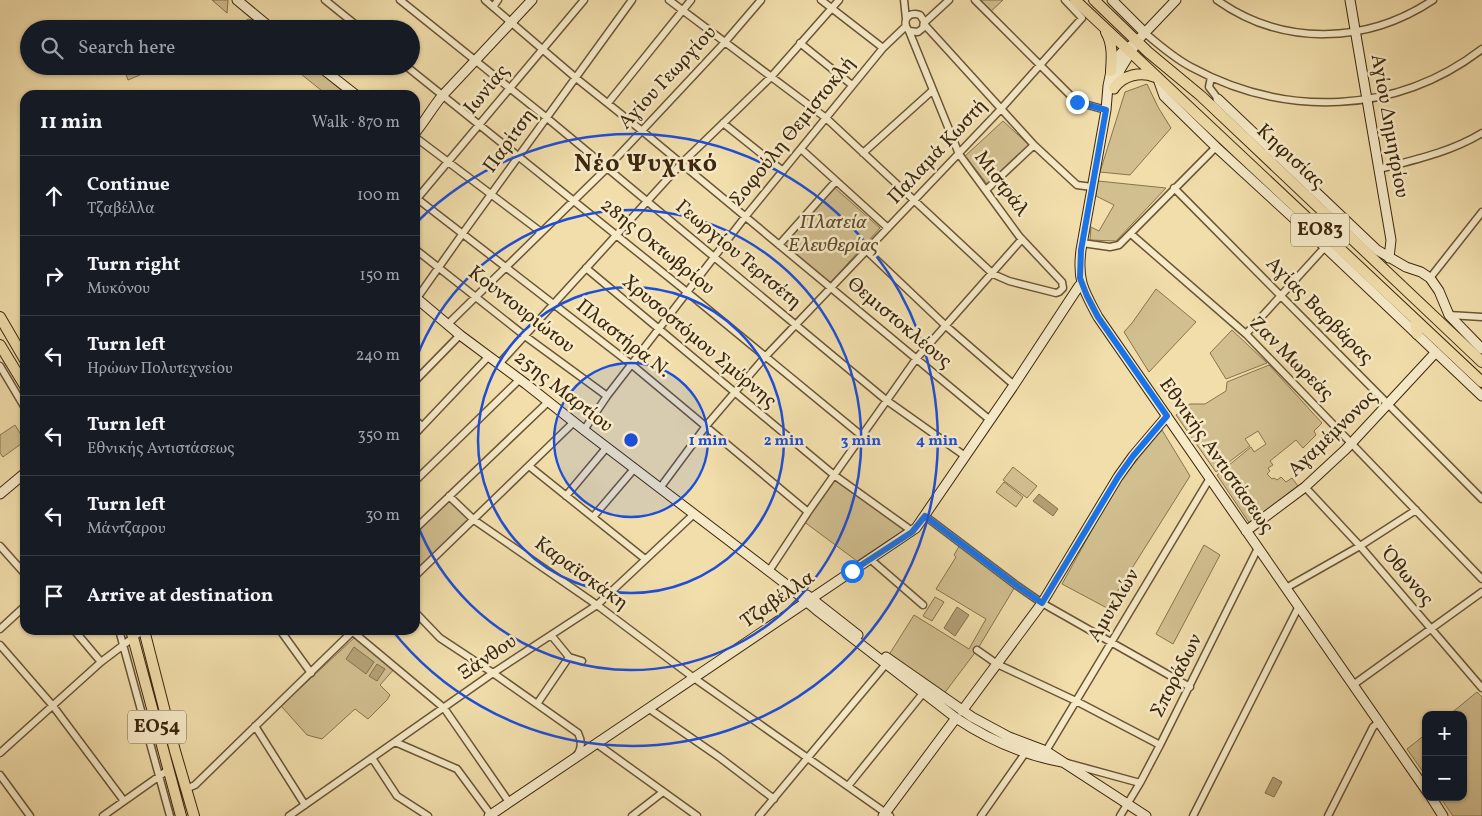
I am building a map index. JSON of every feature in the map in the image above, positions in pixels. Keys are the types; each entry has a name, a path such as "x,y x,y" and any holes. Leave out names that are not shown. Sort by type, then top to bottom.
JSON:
{"main road":[{"name":"Κηφισίας","path":"1075,0 1482,382"},
{"name":"Κηφισίας","path":"1094,0 1137,41 1201,96 1363,249 1464,339 1482,362"},
{"path":"1104,29 1111,44 1111,71"},
{"path":"1114,88 1122,80 1133,75 1146,74 1158,79"},
{"path":"1201,96 1218,99"},
{"path":"1262,188 1280,192"},
{"path":"1360,235 1363,249"},
{"path":"1327,249 1343,252"},
{"path":"0,317 20,351"},
{"path":"1414,319 1417,334"},
{"path":"0,345 20,378"},
{"name":"ΕΟ54","path":"132,635 181,816"},
{"name":"ΕΟ54","path":"145,635 194,816"}],"street":[{"path":"237,0 261,20"},
{"path":"326,0 349,20"},
{"name":"Γεωργίου Τερτσέτη","path":"400,0 648,201 886,400 965,456"},
{"name":"Θεμιστοκλέους","path":"485,0 576,78 990,420"},
{"path":"493,7 498,0"},
{"path":"420,127 430,110 442,96 532,0"},
{"name":"Ιωνίας","path":"420,195 449,163 584,0"},
{"name":"Παρίτση","path":"420,294 632,0"},
{"path":"669,0 826,118 993,274"},
{"path":"608,104 691,0"},
{"name":"Αγίου Γεωργίου","path":"447,325 607,168 761,0"},
{"path":"821,0 883,48"},
{"path":"499,364 681,164 770,76 839,0"},
{"path":"905,0 916,14 922,18 924,24 1034,146 1077,185 1092,187"},
{"name":"Μιστράλ","path":"905,0 907,25 959,154 1022,239 1058,276 1063,288 1060,292 1056,293 1009,281 993,274"},
{"path":"916,14 910,14 907,25 918,32 948,0"},
{"path":"975,0 1077,102 1106,110"},
{"name":"Παλαμά Κωστή","path":"660,488 706,426 765,357 959,154 1082,18 1065,0"},
{"path":"1112,0 1145,33 1182,61 1211,77 1256,94 1301,102 1366,99 1424,84 1462,64 1482,49"},
{"name":"Εθνικής Αντιστάσεως","path":"1176,0 1128,51 1117,59 1111,71 1106,110 1082,243 1080,271 1082,284 1098,317 1422,784"},
{"path":"1217,0 1245,16 1284,29 1320,34 1355,32 1390,23 1433,0"},
{"name":"Αγίου Δημητρίου","path":"1350,0 1391,240 1389,258"},
{"name":"Σοφούλη Θεμιστοκλή","path":"584,430 631,364 745,217 883,48 907,25"},
{"path":"800,43 852,86"},
{"name":"Εθνικής Αντιστάσεως","path":"1106,110 1128,51"},
{"path":"330,75 350,90"},
{"name":"28ης Οκτωβρίου","path":"417,75 574,200 862,436"},
{"path":"1211,77 1209,87 1218,99 1376,250 1430,278 1439,291 1449,315 1464,339 1482,349"},
{"name":"Κηφισίας","path":"1158,79 1164,96 1216,147 1262,188 1482,396"},
{"path":"863,153 933,90"},
{"path":"420,118 430,110"},
{"path":"723,123 783,171"},
{"path":"1379,169 1424,157 1467,142 1482,133"},
{"path":"420,139 542,232"},
{"path":"986,190 1034,146"},
{"path":"1082,243 1115,247 1122,243 1216,147"},
{"path":"801,149 888,228"},
{"path":"779,245 836,181"},
{"name":"Αγίας Βαρβάρας","path":"1174,188 1482,499"},
{"name":"Πλαστήρα Ν.","path":"420,202 463,233 631,364 808,512"},
{"path":"1430,278 1482,212"},
{"name":"Ζαν Μωρεάς","path":"1131,234 1246,334 1482,579"},
{"path":"769,571 808,512 916,359 1022,239"},
{"path":"1246,334 1327,249"},
{"path":"867,251 946,326 1014,385"},
{"name":"Κουντουριώτου","path":"420,253 525,336 607,396"},
{"name":"Χρυσοστόμου Σμύρνης","path":"586,268 834,475 912,532"},
{"name":"Τζαβέλλα","path":"490,815 912,532 925,516 1082,284"},
{"name":"25ης Μαρτίου","path":"420,302 787,585 800,590 808,600"},
{"path":"1449,315 1482,317"},
{"path":"420,376 460,335"},
{"name":"Αγαμέμνονος","path":"1246,530 1305,488 1352,444 1436,352"},
{"path":"420,428 490,356"},
{"path":"0,366 20,400"},
{"path":"420,476 520,379"},
{"path":"420,524 548,402"},
{"path":"886,815 1042,603 1118,477 1167,416"},
{"path":"420,571 574,422"},
{"path":"566,496 607,448"},
{"path":"529,466 645,559"},
{"path":"593,517 634,468"},
{"path":"0,494 20,477"},
{"name":"Αμυκλών","path":"1046,751 1210,478"},
{"name":"Όθωνος","path":"1305,488 1360,546 1482,688"},
{"name":"Καραϊσκάκη","path":"450,496 474,520 597,604 694,678 808,757 886,815"},
{"path":"1286,588 1360,546 1416,510"},
{"name":"Ξάνθου","path":"289,816 493,673 597,604 694,514"},
{"path":"925,516 1042,603 1190,687"},
{"path":"0,546 20,568"},
{"name":"Σποράδων","path":"1120,816 1140,784 1190,687 1258,548"},
{"path":"870,559 923,605"},
{"path":"1353,685 1482,592"},
{"path":"808,600 886,664 996,742 1046,751 1146,816"},
{"path":"808,600 887,658 943,695 959,714"},
{"path":"1193,816 1298,606"},
{"path":"0,629 20,611"},
{"path":"420,617 440,638 578,733 581,749 575,758"},
{"path":"78,635 101,662"},
{"path":"120,635 170,816"},
{"path":"0,753 101,662 123,645 131,635"},
{"path":"284,635 311,673"},
{"path":"186,789 195,785 349,635"},
{"path":"358,635 444,708 509,802"},
{"path":"551,635 569,657 582,661"},
{"path":"0,645 53,706 124,801"},
{"path":"977,650 997,664 1076,701 1160,745"},
{"path":"537,704 569,657"},
{"path":"760,816 886,664"},
{"path":"848,786 924,692"},
{"path":"648,708 719,757 774,799"},
{"path":"1328,816 1373,727 1378,722"},
{"path":"256,726 305,805"},
{"path":"395,742 457,769 490,815"},
{"path":"597,744 697,816"},
{"path":"1028,749 1062,762 1072,763 1140,784"},
{"path":"992,816 983,814 1028,749"},
{"path":"372,758 397,796 428,816"},
{"path":"103,816 168,770"},
{"path":"0,776 30,816"},
{"path":"632,816 663,792"},
{"path":"1433,801 1444,816"}],"green space":[{"path":"212,0 228,0 227,13"},
{"path":"975,0 1003,0 988,14"},
{"path":"126,75 140,75 128,80"},
{"path":"302,75 323,75 341,90 321,90"},
{"path":"1147,84 1171,128 1130,175 1100,172 1125,92"},
{"path":"1003,121 1029,145 988,185 965,156"},
{"path":"1098,181 1166,188 1116,241 1090,240 1091,227 1099,231 1114,205 1096,196"},
{"name":"Πλατεία Ελευθερίας","path":"835,188 880,228 829,284 784,245"},
{"path":"1156,289 1196,322 1149,372 1124,332"},
{"path":"1232,330 1267,363 1226,379 1210,353"},
{"path":"1269,365 1322,423 1314,431 1316,435 1303,448 1296,440 1270,461 1273,465 1268,468 1270,471 1267,474 1272,479 1277,480 1281,477 1286,482 1292,478 1298,486 1250,524 1217,475 1251,447 1254,452 1266,444 1258,431 1245,439 1250,446 1216,472 1176,415 1190,404 1205,404 1226,391 1227,382"},
{"path":"15,425 20,433 20,445 3,457 0,453 0,435"},
{"path":"1162,430 1190,476 1107,608 1062,584 1118,483"},
{"path":"1013,467 1037,486 1027,498 1003,480"},
{"path":"834,478 904,530 857,561 803,521"},
{"path":"1004,482 1023,497 1016,507 996,492"},
{"path":"451,498 472,518 420,567 420,530"},
{"path":"961,543 1016,585 977,650 943,695 887,658 914,615 969,649 986,619 936,589 956,557 954,555"},
{"path":"1204,545 1220,555 1173,644 1156,634"},
{"path":"935,597 944,602 932,621 923,616"},
{"path":"355,637 395,668 380,685 390,695 368,719 355,709 322,739 307,735 281,706"},
{"path":"1477,692 1482,697 1482,816 1453,816 1443,801 1467,801 1467,711 1454,711"},
{"path":"1422,737 1422,770 1407,749"}],"shaded area":[{"path":"1039,494 1058,509 1053,516 1033,501"},
{"path":"957,607 969,615 955,636 944,628"},
{"path":"354,647 374,662 366,674 346,659"},
{"path":"377,664 385,669 377,681 369,676"},
{"path":"1273,777 1282,782 1274,797 1265,793"}],"district":[{"name":"Νέο Ψυχικό","path":"646,164"}],"route":[{"path":"852,571 912,532 925,516 1042,603 1118,477 1167,416 1098,317 1080,278 1081,250 1106,110 1082,105 1077,102"}]}
